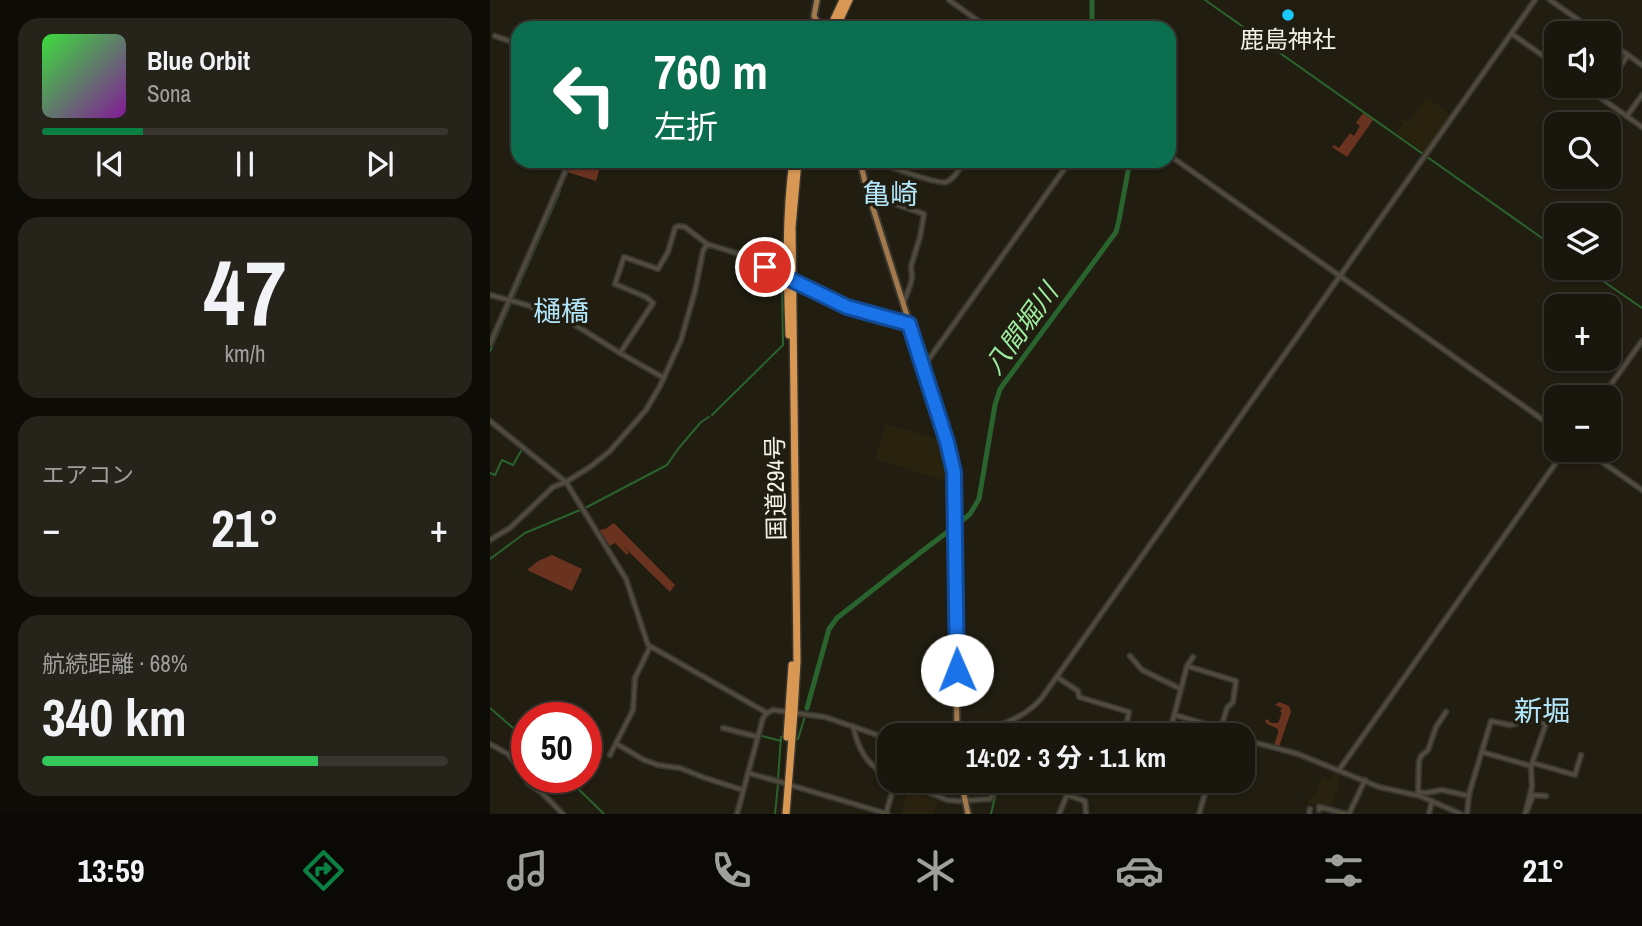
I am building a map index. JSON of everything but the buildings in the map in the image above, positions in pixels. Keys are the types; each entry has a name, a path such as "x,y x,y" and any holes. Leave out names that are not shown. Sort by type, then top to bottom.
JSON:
{"highway":[{"path":"833,21 843,0"},
{"path":"839,21 849,0"},
{"name":"国道294号","path":"784,814 792,711 790,278 796,168"}],"main road":[{"path":"817,0 814,16 817,21"},
{"path":"862,168 951,455 955,479 959,723"},
{"path":"964,793 968,814"}],"street":[{"path":"949,0 978,21"},
{"path":"1005,723 1020,717 1035,705 1057,677 1535,0"},
{"path":"1550,0 1580,21"},
{"path":"1511,34 1544,57"},
{"path":"495,36 511,42"},
{"path":"1621,50 1642,65"},
{"path":"1621,66 1628,55"},
{"path":"1627,116 1642,95"},
{"path":"1601,98 1642,127"},
{"path":"1176,160 1544,420"},
{"path":"896,168 940,182 947,182 960,168"},
{"path":"923,368 1065,168"},
{"path":"490,344 565,173"},
{"path":"869,195 924,214 911,266 912,278 903,303"},
{"path":"620,353 653,303 615,284 624,257 658,269 668,253 676,226 685,227 707,244 736,253 847,307 909,324"},
{"path":"490,540 510,528 553,487 566,482 618,445 650,405 683,334 702,253 707,244"},
{"path":"490,295 572,323 664,378"},
{"path":"1611,385 1642,341"},
{"path":"490,421 566,482 626,579 650,647 767,713"},
{"path":"1339,770 1557,462"},
{"path":"1602,462 1642,490"},
{"path":"610,755 634,710 636,675 650,647"},
{"path":"1130,656 1142,670 1181,689"},
{"path":"1173,723 1187,666 1193,657"},
{"path":"1187,666 1206,673 1232,676 1236,682 1233,702 1227,708 1222,723"},
{"path":"1057,677 1078,691 1079,697 1129,712 1127,723"},
{"path":"737,814 763,718 767,713 773,710 792,711 831,718 877,735"},
{"path":"1418,793 1419,761 1428,750 1436,727 1446,712"},
{"path":"1175,715 1203,723"},
{"path":"1466,814 1491,721 1510,725 1534,720 1546,724 1532,764 1532,787 1525,813"},
{"path":"853,726 861,752 877,769"},
{"path":"723,728 758,737"},
{"path":"1255,742 1293,752 1384,788 1418,793 1442,790 1469,796"},
{"path":"490,744 508,754 528,783 563,814"},
{"path":"617,744 644,760 680,768 743,790"},
{"path":"1482,752 1575,775 1581,755"},
{"path":"748,773 887,814 893,793"},
{"path":"1319,810 1319,807 1348,814 1365,780"},
{"path":"930,793 947,800 990,799 994,793"},
{"path":"1199,814 1205,793"},
{"path":"1418,793 1452,812 1461,814"},
{"path":"1059,814 1067,795 1085,801 1086,814"},
{"path":"1525,813 1533,795 1546,796"},
{"path":"1429,814 1432,801"}],"shaded area":[{"path":"1426,97 1452,115 1425,153 1396,133 1403,123 1400,120 1402,118 1409,122"},
{"path":"1363,113 1373,120 1347,157 1332,147 1334,145 1339,148 1350,133 1354,136 1360,126 1356,123"},
{"path":"568,168 600,168 596,181 567,172"},
{"path":"885,424 942,440 952,483 875,459"},
{"path":"614,523 675,585 670,592 623,546 629,553 627,555 615,543 610,546 599,530"},
{"path":"552,555 582,569 572,591 527,570"},
{"path":"1279,702 1289,706 1291,712 1279,747 1276,747 1274,745 1278,729 1265,721 1267,719 1271,723 1278,723 1282,708 1275,705"},
{"path":"1334,768 1342,771 1331,809 1308,803 1316,795 1322,777 1331,780"},
{"path":"907,793 938,801 934,814 901,814"}],"waterway":[{"name":"八間堀川","path":"1092,0 1092,21"},
{"path":"1205,0 1544,240"},
{"name":"八間堀川","path":"958,524 970,514 979,499 1000,389 1116,232 1129,168"},
{"path":"490,351 560,191"},
{"path":"712,415 783,345 782,280"},
{"path":"1601,280 1642,308"},
{"path":"587,507 667,465 701,422 709,417"},
{"path":"490,473 495,475 502,460 513,465 521,451"},
{"path":"490,559 525,533 580,510"},
{"name":"八間堀川","path":"807,708 829,629 837,618 954,527"},
{"path":"490,708 511,726"},
{"name":"八間堀川","path":"798,739 805,716"},
{"path":"762,736 781,741"},
{"name":"八間堀川","path":"778,779 782,737"},
{"name":"八間堀川","path":"775,814 778,784"},
{"path":"582,793 604,814"},
{"path":"991,814 996,793"},
{"path":"1421,794 1464,814"}],"place":[{"name":"鹿島神社","path":"1288,15"}],"district":[{"name":"亀崎","path":"890,194"},
{"name":"樋橋","path":"561,311"},
{"name":"新堀","path":"1542,711"}],"route":[{"path":"765,267 847,307 909,324 951,455 955,479 957,670"}]}
